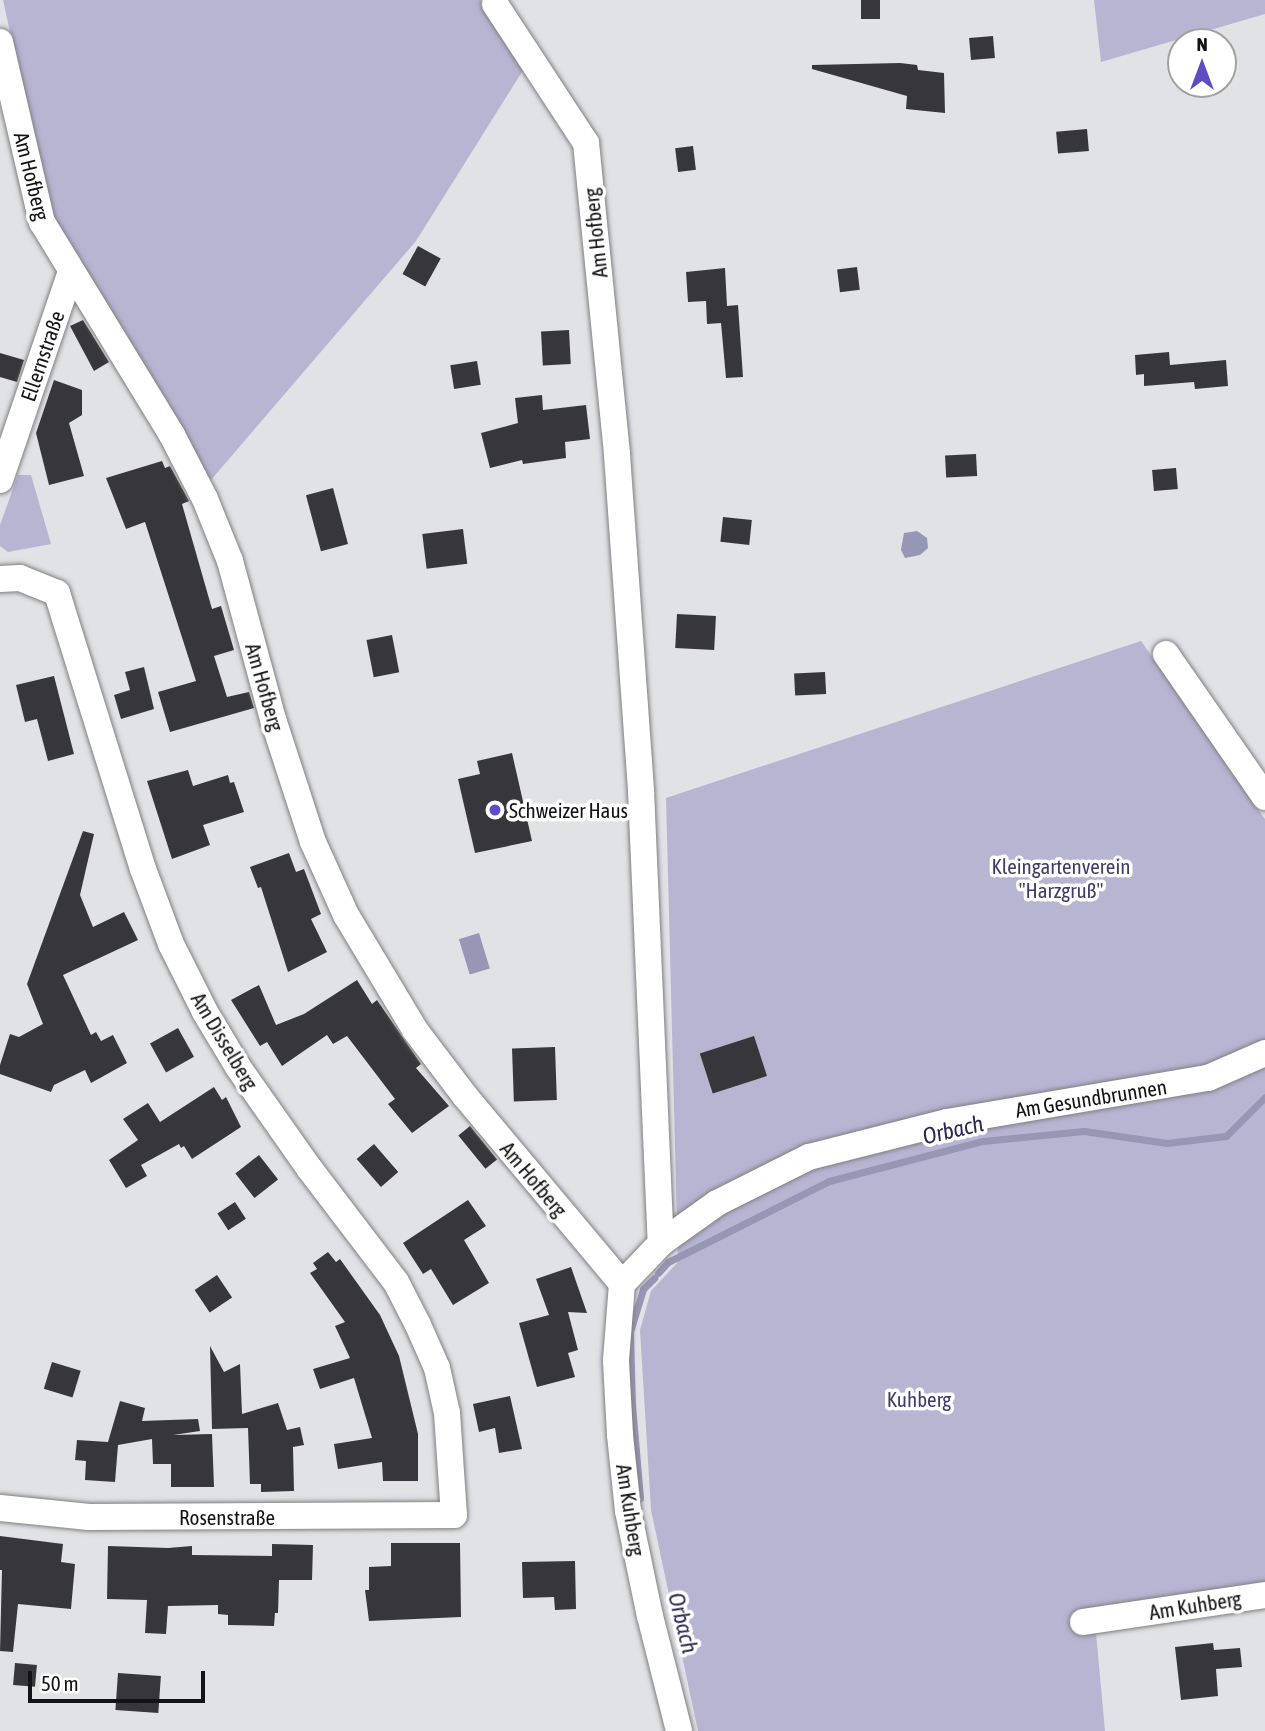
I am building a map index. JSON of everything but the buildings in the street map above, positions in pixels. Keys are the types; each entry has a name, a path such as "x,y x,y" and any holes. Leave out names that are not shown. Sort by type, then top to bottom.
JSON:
{"street":[{"name":"Am Hofberg","path":"495,4 586,143 617,455 641,791 661,1243"},
{"name":"Am Hofberg","path":"0,42 42,222 172,435 205,499 230,561 273,719 313,842 345,915 415,1030 465,1096 622,1284"},
{"name":"Ellernstraße","path":"0,480 71,272"},
{"name":"Am Disselberg","path":"0,579 20,578 57,593 143,869 172,944 199,1001 246,1079 309,1168 396,1282 418,1325 437,1368 447,1413 454,1515"},
{"path":"1166,654 1265,797"},
{"name":"Am Gesundbrunnen","path":"622,1284 661,1243 717,1203 809,1157 947,1122 1208,1078 1265,1054"},
{"name":"Am Kuhberg","path":"622,1284 616,1361 628,1511 679,1731"},
{"name":"Rosenstraße","path":"0,1507 89,1517 454,1515"},
{"name":"Am Kuhberg","path":"1083,1622 1265,1595"}],"green space":[{"path":"3,0 480,0 525,67 416,241 211,480 50,214"},
{"path":"1094,0 1265,0 1265,14 1217,28 1167,28 1167,43 1101,62"},
{"path":"18,475 31,475 51,544 8,552 0,546 0,525"},
{"name":"Kuhberg","path":"1141,641 1265,819 1265,1585 1094,1611 1105,1731 698,1731 651,1510 640,1330 651,1291 678,1262 666,798"}],"shaded area":[{"path":"917,531 927,538 928,548 920,555 905,558 901,550 904,533"},
{"path":"479,933 490,968 470,975 459,939"}],"waterway":[{"name":"Orbach","path":"658,1273 668,1262 829,1181 983,1141 1084,1131 1167,1143 1226,1136 1265,1097"},
{"name":"Orbach","path":"640,1498 632,1404 630,1332 643,1289 654,1278"}],"place":[{"name":"Schweizer Haus","path":"495,810"}],"park label":[{"name":"Kleingartenverein \"Harzgruß\"","path":"1061,878"}]}
